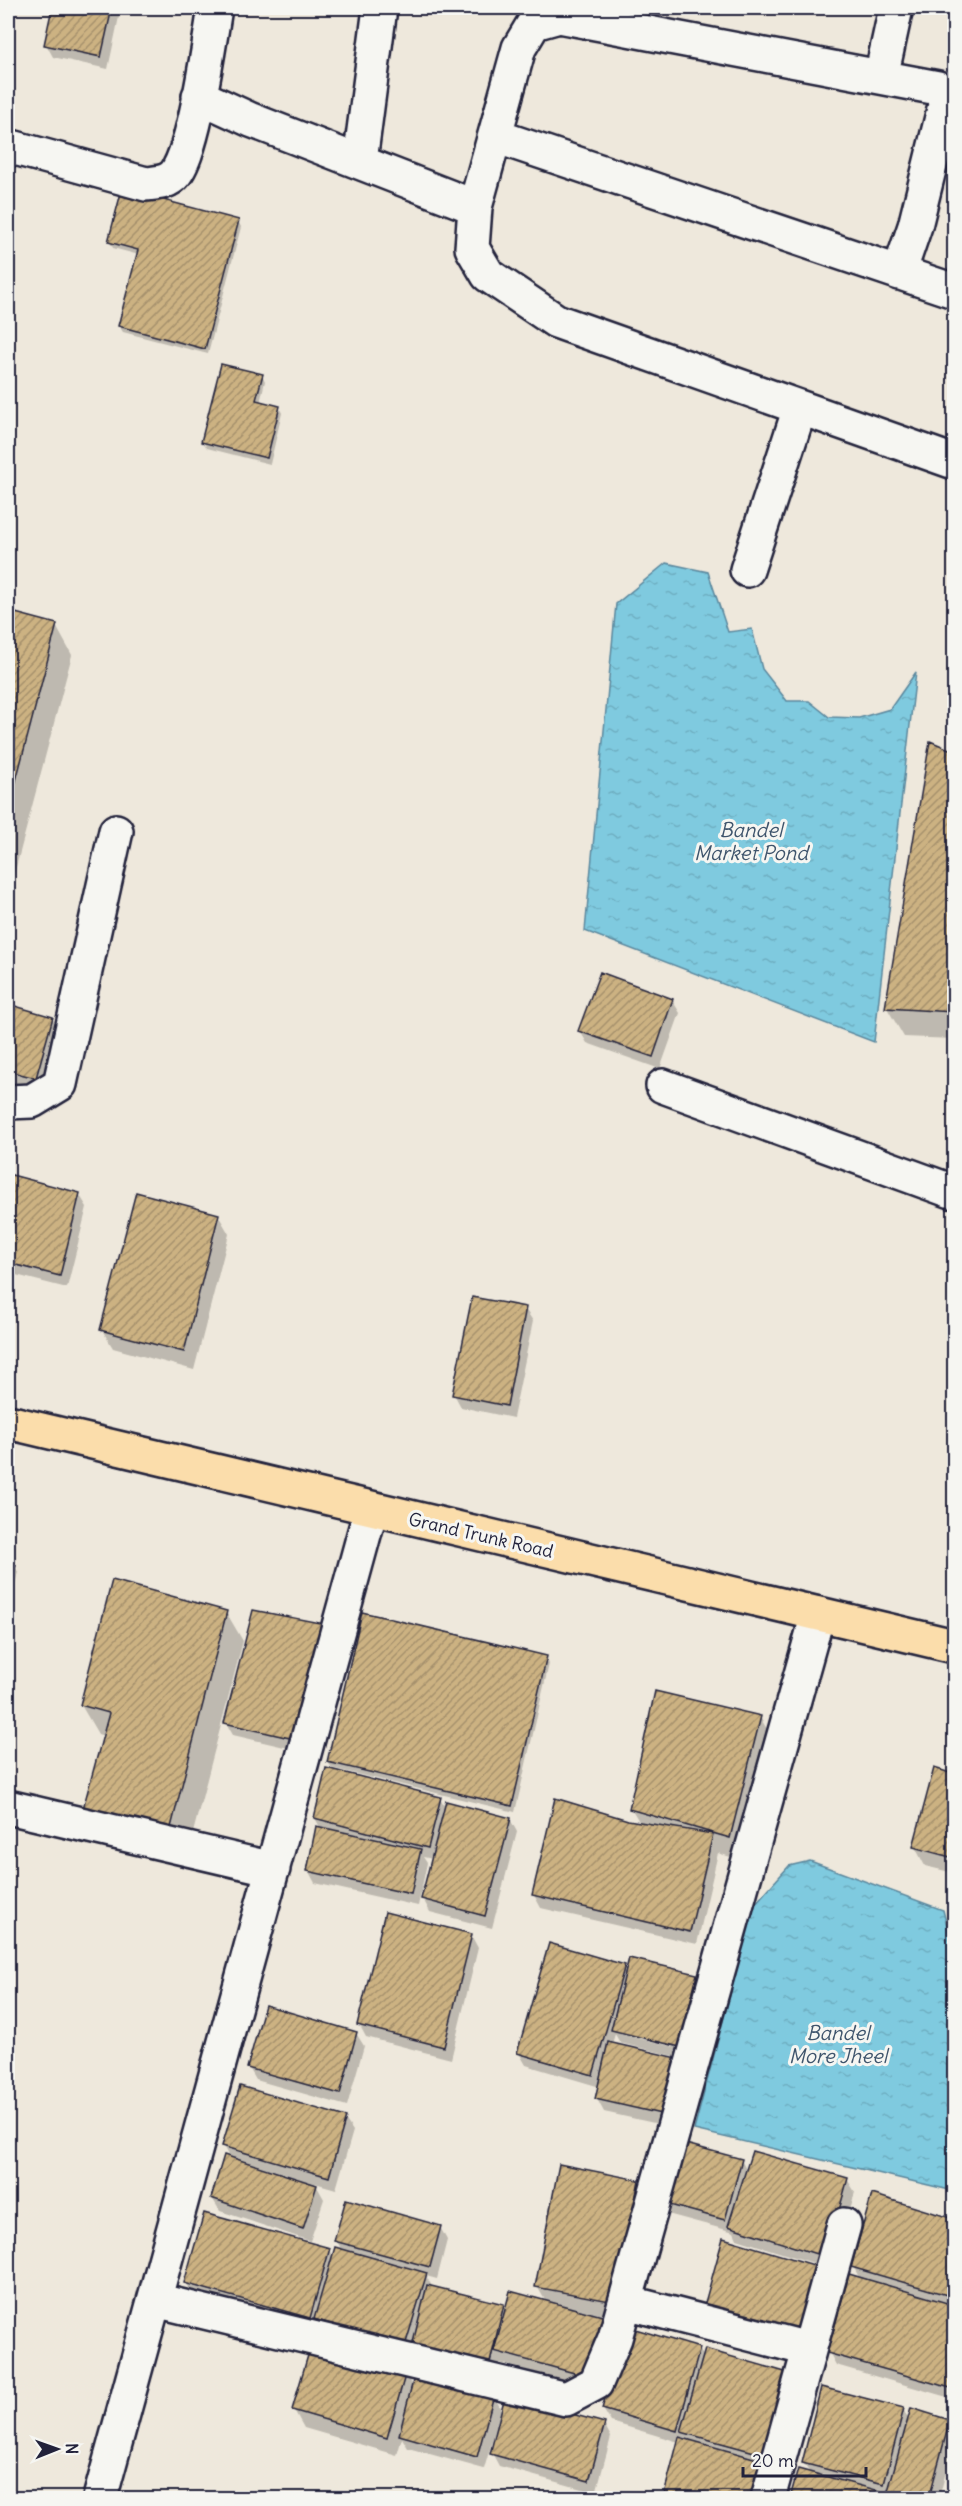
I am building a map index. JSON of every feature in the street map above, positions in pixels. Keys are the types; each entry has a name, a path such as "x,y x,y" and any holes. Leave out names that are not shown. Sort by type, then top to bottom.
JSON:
{"main road":[{"name":"Grand Trunk Road","path":"8,1422 954,1646"}],"street":[{"path":"8,146 146,184 174,177 180,167 193,129 215,8"},
{"path":"360,161 380,8"},
{"path":"881,77 896,8"},
{"path":"899,273 915,226 945,105 945,95 938,88 559,16 534,23 519,48 475,207 472,248 488,275 556,321 954,462"},
{"path":"199,96 251,120 475,207"},
{"path":"495,136 954,291"},
{"path":"747,570 800,408"},
{"path":"8,1102 32,1101 60,1084 116,831"},
{"path":"663,1086 954,1192"},
{"path":"100,2499 371,1509"},
{"path":"155,2300 566,2399 596,2383 615,2338 626,2302 819,1614"},
{"path":"8,1807 273,1869"},
{"path":"768,2499 844,2225"},
{"path":"626,2302 808,2349"}],"water":[{"name":"Bandel Market Pond","path":"666,563 708,572 728,632 752,629 762,669 787,701 809,701 829,717 859,718 890,709 916,672 874,1042 585,931 616,604"},
{"name":"Bandel More Jheel","path":"810,1861 943,1910 954,1953 954,2191 694,2130 754,1905 789,1866"}],"building":[{"path":"52,8 112,8 101,57 44,45"},
{"path":"122,189 239,220 205,349 118,326 138,250 108,242"},
{"path":"221,364 263,374 256,400 280,406 267,458 201,442"},
{"path":"8,611 57,624 8,811"},
{"path":"930,741 954,751 954,1012 885,1008"},
{"path":"600,972 673,999 653,1057 578,1031"},
{"path":"8,1004 53,1017 36,1078 8,1071"},
{"path":"8,1174 80,1193 60,1276 8,1263"},
{"path":"136,1192 219,1214 184,1352 100,1330"},
{"path":"472,1297 526,1307 507,1406 452,1395"},
{"path":"8,1563 16,1565 8,1597"},
{"path":"112,1580 227,1611 168,1839 81,1816 109,1713 80,1705"},
{"path":"253,1610 330,1625 303,1741 224,1723"},
{"path":"362,1612 547,1656 512,1806 327,1762"},
{"path":"655,1691 761,1716 730,1838 629,1809"},
{"path":"326,1768 441,1797 428,1848 314,1818"},
{"path":"934,1768 954,1774 954,1858 913,1847"},
{"path":"555,1798 628,1820 713,1834 690,1932 532,1895"},
{"path":"446,1801 511,1818 485,1916 421,1899"},
{"path":"316,1826 421,1849 411,1894 307,1871"},
{"path":"385,1912 472,1934 444,2047 357,2025"},
{"path":"549,1943 625,1965 593,2075 517,2053"},
{"path":"629,1958 697,1974 680,2047 611,2030"},
{"path":"265,2005 357,2032 340,2094 247,2068"},
{"path":"608,2042 682,2059 670,2116 595,2099"},
{"path":"240,2086 346,2117 329,2177 222,2146"},
{"path":"671,2140 742,2159 725,2220 655,2201"},
{"path":"752,2151 848,2178 826,2257 728,2226"},
{"path":"224,2155 317,2185 303,2229 211,2198"},
{"path":"559,2164 639,2180 615,2302 535,2287"},
{"path":"872,2194 954,2219 954,2297 851,2267"},
{"path":"346,2199 441,2226 430,2267 334,2241"},
{"path":"204,2213 330,2248 310,2318 184,2283"},
{"path":"723,2238 824,2268 803,2339 703,2310"},
{"path":"335,2247 427,2273 405,2346 314,2319"},
{"path":"849,2274 954,2305 954,2389 827,2353"},
{"path":"427,2285 504,2304 488,2371 411,2351"},
{"path":"510,2291 606,2317 589,2377 494,2351"},
{"path":"625,2326 700,2348 677,2431 602,2409"},
{"path":"311,2345 406,2372 387,2438 292,2410"},
{"path":"705,2349 792,2374 769,2456 681,2432"},
{"path":"415,2373 494,2395 477,2457 399,2435"},
{"path":"821,2387 904,2408 884,2484 802,2463"},
{"path":"505,2396 605,2423 589,2481 490,2454"},
{"path":"911,2408 950,2420 929,2498 886,2498"},
{"path":"679,2437 768,2462 758,2498 663,2498"},
{"path":"798,2469 880,2491 879,2498 790,2498"}]}
